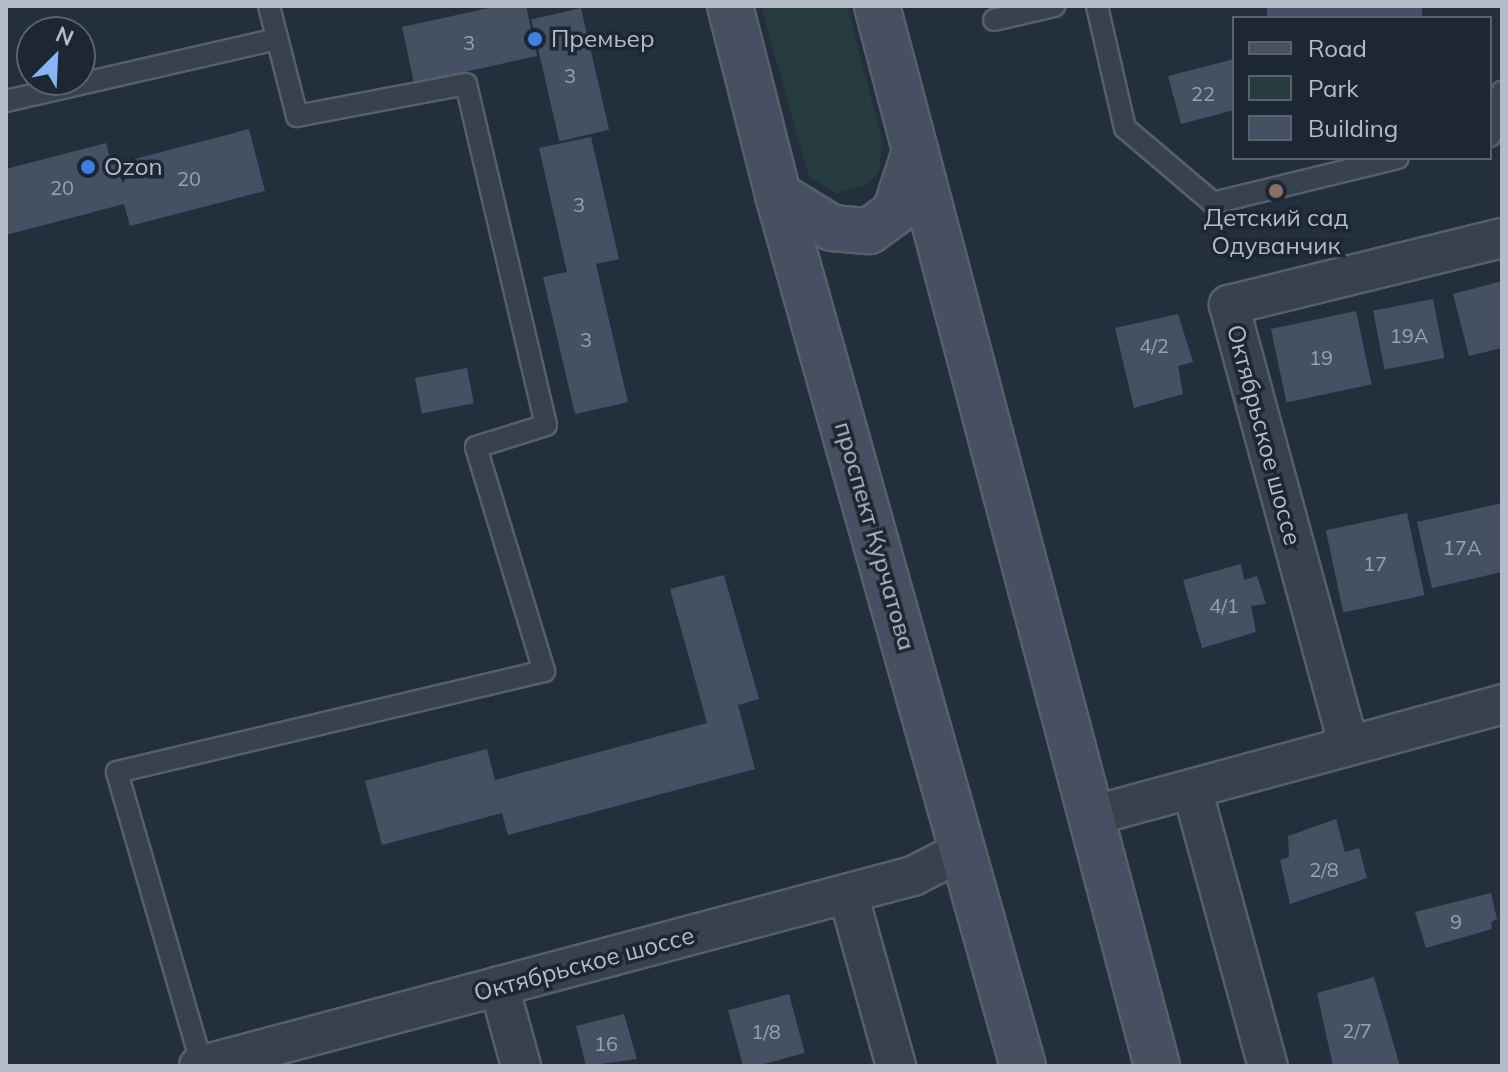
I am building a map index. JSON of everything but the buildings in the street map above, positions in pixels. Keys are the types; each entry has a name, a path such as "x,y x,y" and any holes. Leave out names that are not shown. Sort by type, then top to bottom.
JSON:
{"main road":[{"name":"проспект Курчатова","path":"730,6 778,195 1023,1066"},
{"path":"877,6 1157,1066"},
{"path":"778,195 832,228 869,231 895,212 915,152"}],"street":[{"name":"Октябрьское шоссе","path":"1348,743 1229,305 1502,238"},
{"path":"1091,816 1348,743 1502,704"},
{"path":"1192,789 1268,1066"},
{"name":"Октябрьское шоссе","path":"200,1066 913,876 964,850"},
{"path":"848,894 896,1066"},
{"path":"499,986 521,1066"}],"lane":[{"path":"200,1066 117,772 544,671 476,447 546,425 466,84 297,116 269,6"},
{"path":"994,20 1054,6"},
{"path":"1097,6 1125,128 1213,203 1390,160"},
{"path":"6,101 277,39"},
{"path":"1492,129 1502,92"}],"green space":[{"path":"761,6 847,6 882,140 879,172 868,184 837,193 809,177"}],"place":[{"name":"Премьер","path":"535,39"},
{"name":"Ozon","path":"88,167"},
{"name":"Детский сад Одуванчик","path":"1276,191"}]}
